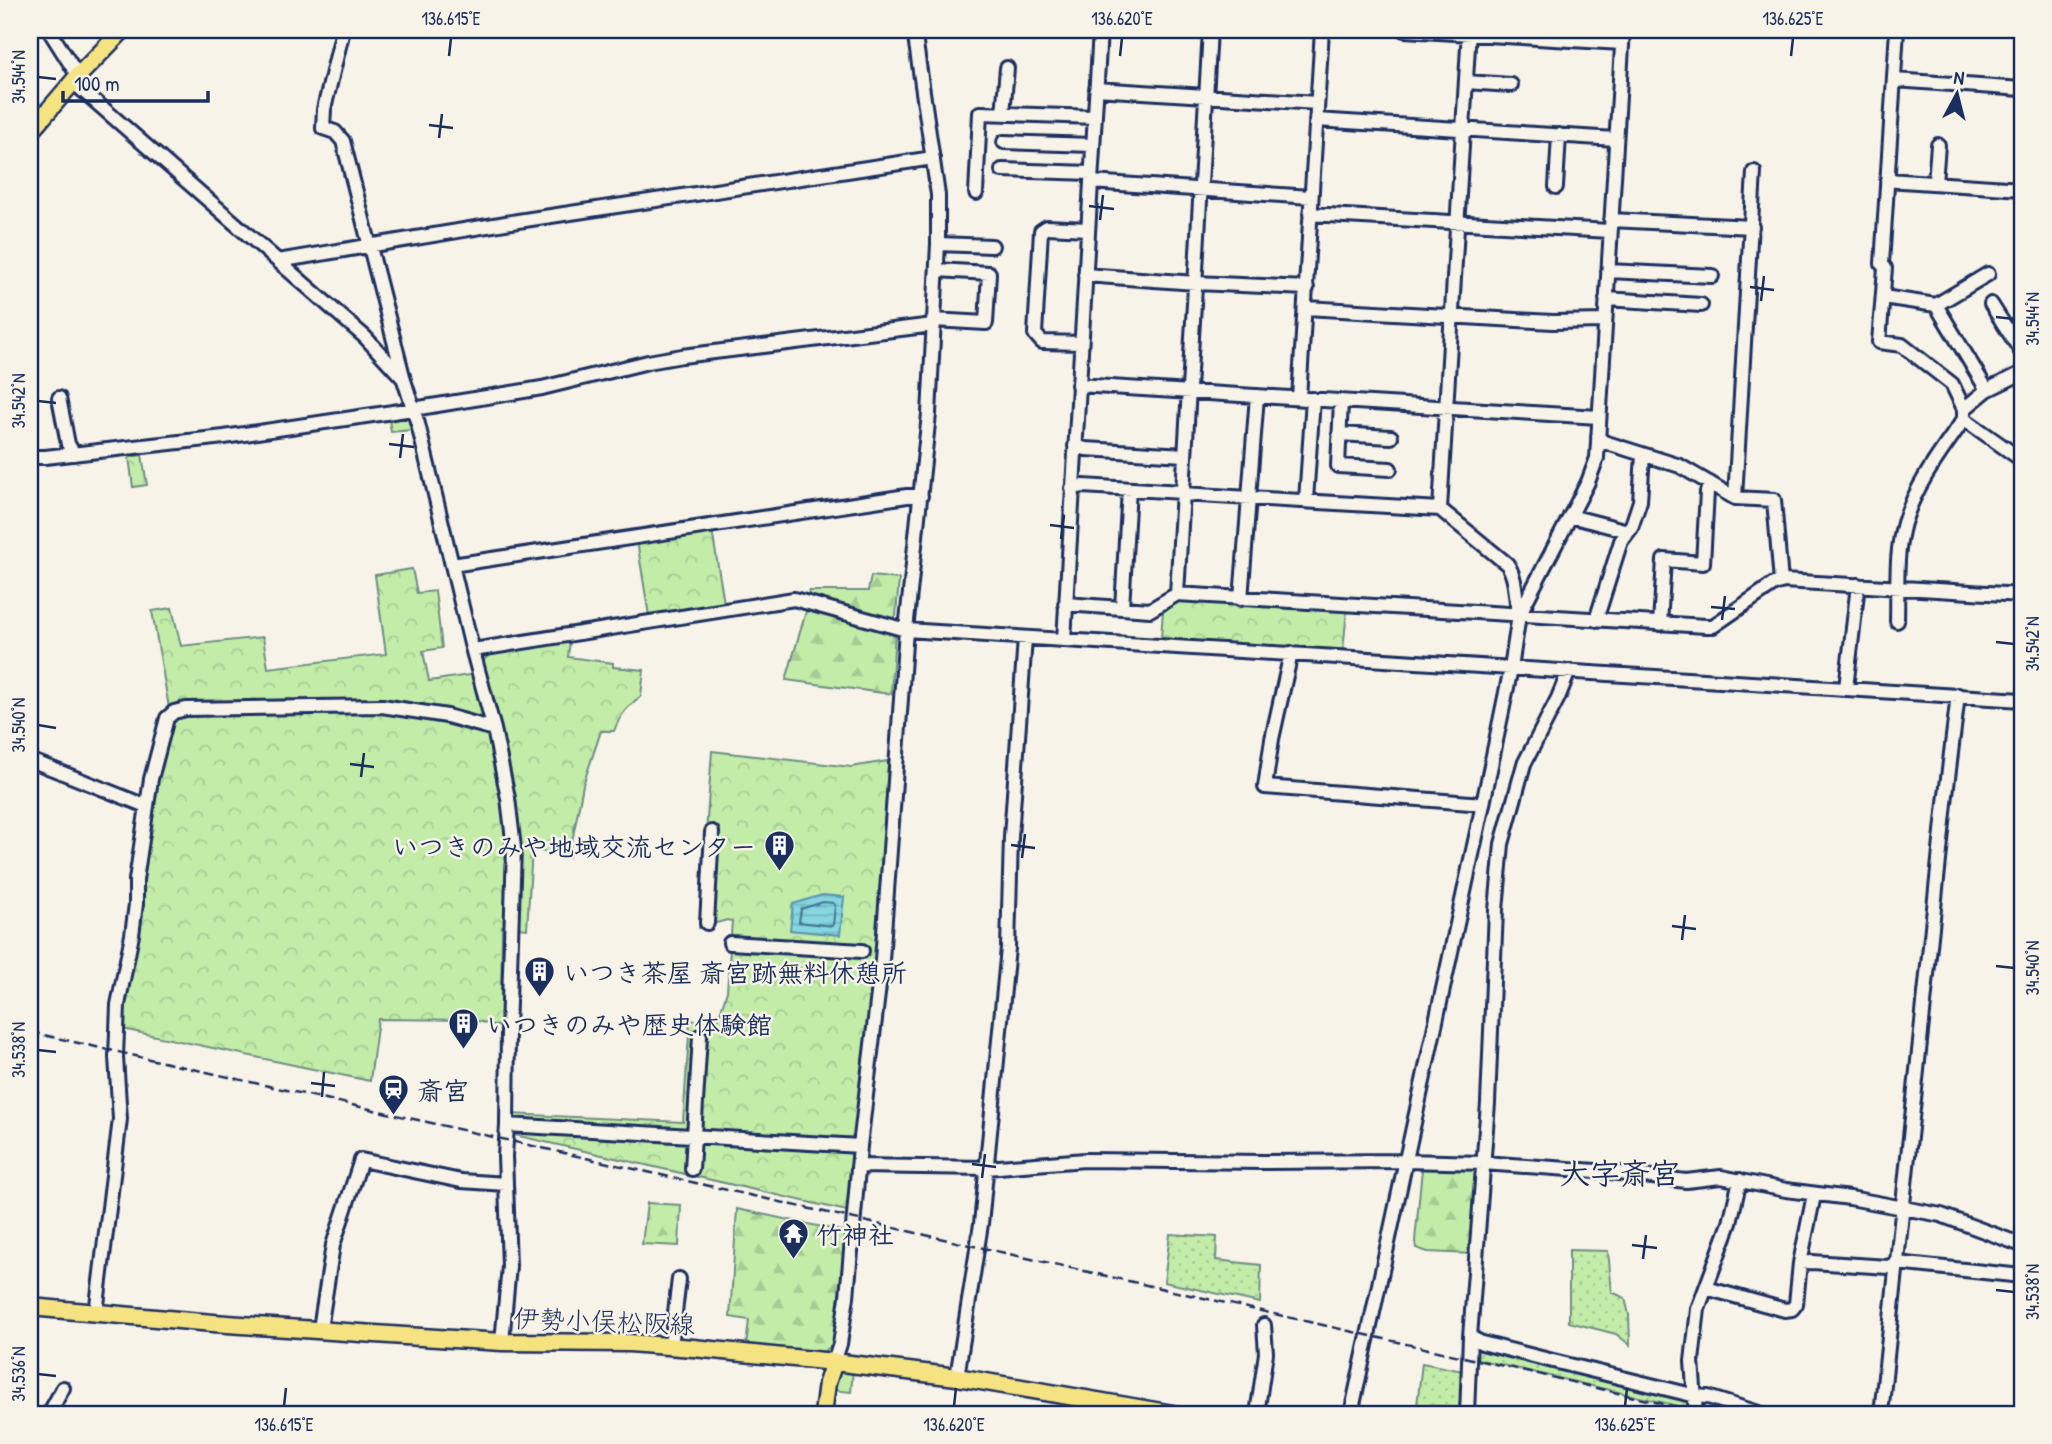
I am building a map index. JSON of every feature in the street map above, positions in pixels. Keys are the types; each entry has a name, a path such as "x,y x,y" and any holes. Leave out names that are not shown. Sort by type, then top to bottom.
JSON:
{"main road":[{"path":"30,132 123,30"},
{"name":"伊勢小俣松阪線","path":"30,1307 201,1322 502,1342 596,1342 671,1346 957,1377 1173,1414"},
{"path":"823,1414 827,1383 834,1362"}],"street":[{"path":"49,30 76,79 365,337 404,380"},
{"path":"342,30 322,122 323,128 335,132 343,141 368,245 418,424 494,729 508,798 514,848 505,1156 509,1266 502,1342"},
{"path":"834,1362 840,1345 846,1307 860,1146 882,960 906,630 929,414 938,195 914,30"},
{"path":"1064,640 1100,30"},
{"path":"1177,594 1210,30"},
{"path":"1306,500 1306,308 1322,30"},
{"path":"1351,1414 1483,804 1519,615 1594,467 1598,438 1622,36 1404,30"},
{"path":"1897,30 1879,342 1902,345 1952,384 1964,414 2022,460"},
{"path":"1440,509 1468,31"},
{"path":"1003,114 1007,68"},
{"path":"1895,80 2022,89"},
{"path":"1466,82 1511,85"},
{"path":"1096,89 1317,103"},
{"path":"976,193 980,113 1094,117"},
{"path":"1316,120 1616,139"},
{"path":"1556,187 1559,135"},
{"path":"1004,142 1092,145"},
{"path":"1935,183 1938,145"},
{"path":"278,261 933,158"},
{"path":"1002,170 1311,197"},
{"path":"1735,498 1754,172"},
{"path":"1887,180 2022,189"},
{"path":"1310,214 1457,222 1752,226"},
{"path":"1081,343 1042,342 1035,334 1041,231 1047,227 1088,229"},
{"path":"938,244 992,246"},
{"path":"30,457 224,437 413,409 542,388 682,356 933,323 986,323 989,273 937,270"},
{"path":"1608,271 1712,276"},
{"path":"1883,297 1936,304 1988,274"},
{"path":"1085,275 1196,284 1307,288"},
{"path":"1606,299 1701,305"},
{"path":"1936,304 1987,390"},
{"path":"1991,304 2020,345"},
{"path":"1306,308 1553,321 1604,321"},
{"path":"1897,621 1899,557 1904,524 1926,472 1964,414 1987,390 2022,373"},
{"path":"1079,385 1599,416"},
{"path":"1241,599 1256,396"},
{"path":"60,398 68,444 74,454"},
{"path":"1341,401 1338,466 1390,469"},
{"path":"1339,434 1391,437"},
{"path":"1598,438 1680,466 1735,498 1774,500 1781,582"},
{"path":"1075,446 1184,455"},
{"path":"1596,620 1621,541 1631,528 1640,501 1643,455"},
{"path":"1660,624 1664,560 1703,563 1707,492 1710,483"},
{"path":"1072,488 1083,486 1440,509 1507,564 1512,572 1519,615"},
{"path":"1122,608 1129,489"},
{"path":"452,565 879,500 921,496"},
{"path":"1570,516 1628,531"},
{"path":"1065,604 1150,610 1177,594 1713,626 1774,584 1781,582 2022,595"},
{"path":"1846,688 1858,585"},
{"path":"473,650 794,599 906,630 2022,699"},
{"path":"957,1377 981,1224 1008,948 1025,638"},
{"path":"1291,653 1272,738 1265,787 1483,804"},
{"path":"1466,1414 1496,910 1503,838 1524,764 1569,671"},
{"path":"1881,1414 1958,695"},
{"path":"96,1313 120,1119 116,1058 118,1005 132,935 146,806 167,718 174,712 186,709 382,706 447,716 494,729"},
{"path":"30,760 146,806"},
{"path":"707,923 712,832"},
{"path":"730,943 862,951"},
{"path":"692,1169 700,1036"},
{"path":"507,1125 860,1146"},
{"path":"320,1329 333,1245 361,1160 461,1181 506,1184"},
{"path":"858,1166 987,1168 1085,1160 1406,1161 1483,1163 1610,1172 1686,1181 1721,1177 1941,1215 2022,1245"},
{"path":"1696,1414 1692,1361 1698,1309 1730,1223 1740,1180"},
{"path":"1706,1288 1785,1310 1792,1309 1796,1304 1800,1263 1814,1195"},
{"path":"1800,1263 1888,1267 1897,1263 2022,1276"},
{"path":"671,1346 679,1279"},
{"path":"1257,1414 1266,1353 1264,1325"},
{"path":"1470,1337 1517,1352 1709,1397 1762,1414"},
{"path":"49,1414 63,1388"}],"green space":[{"path":"408,418 411,430 391,432 389,420"},
{"path":"142,455 147,485 133,487 129,457"},
{"path":"712,530 724,603 649,616 637,541"},
{"path":"412,569 417,593 435,591 442,648 423,651 429,681 483,673 483,661 494,654 570,640 568,657 613,663 613,667 644,670 641,696 625,711 614,731 601,731 583,785 569,857 532,849 527,929 502,926 501,1027 474,1020 378,1019 370,1081 122,1029 122,1012 154,780 171,719 152,611 172,608 181,646 263,637 268,668 386,654 375,575"},
{"path":"871,576 899,579 896,616 891,619 808,596 809,591 868,591"},
{"path":"1177,599 1347,610 1343,652 1161,639 1163,609"},
{"path":"807,608 895,634 891,694 786,680"},
{"path":"712,751 851,767 888,761 878,944 847,1211 510,1134 510,1114 683,1122 690,1020 717,1023 727,991 732,921 699,928"},
{"path":"1478,1166 1472,1254 1428,1252 1416,1248 1422,1169"},
{"path":"647,1203 681,1205 679,1246 642,1244"},
{"path":"737,1209 846,1232 834,1344 823,1352 746,1346 749,1320 730,1317"},
{"path":"1170,1234 1217,1237 1216,1260 1261,1265 1260,1303 1164,1282"},
{"path":"1569,1250 1608,1251 1612,1292 1625,1298 1629,1315 1630,1345 1616,1334 1569,1322"},
{"path":"1476,1348 1687,1399 1691,1409 1485,1361 1475,1358"},
{"path":"1422,1363 1463,1371 1462,1414 1453,1414 1454,1408 1428,1405 1426,1414 1416,1414"},
{"path":"838,1368 853,1370 851,1392 832,1390"}],"water":[{"path":"822,895 844,897 840,935 790,930 793,904"}],"railway":[{"path":"30,1032 1705,1414"}],"place":[{"name":"いつきのみや地域交流センター","path":"779,873"},
{"name":"いつき茶屋 斎宮跡無料休憩所","path":"540,999"},
{"name":"いつきのみや歴史体験館","path":"463,1051"},
{"name":"斎宮","path":"394,1117"},
{"name":"竹神社","path":"793,1261"}],"district":[{"name":"大字斎宮","path":"1620,1173"}]}
